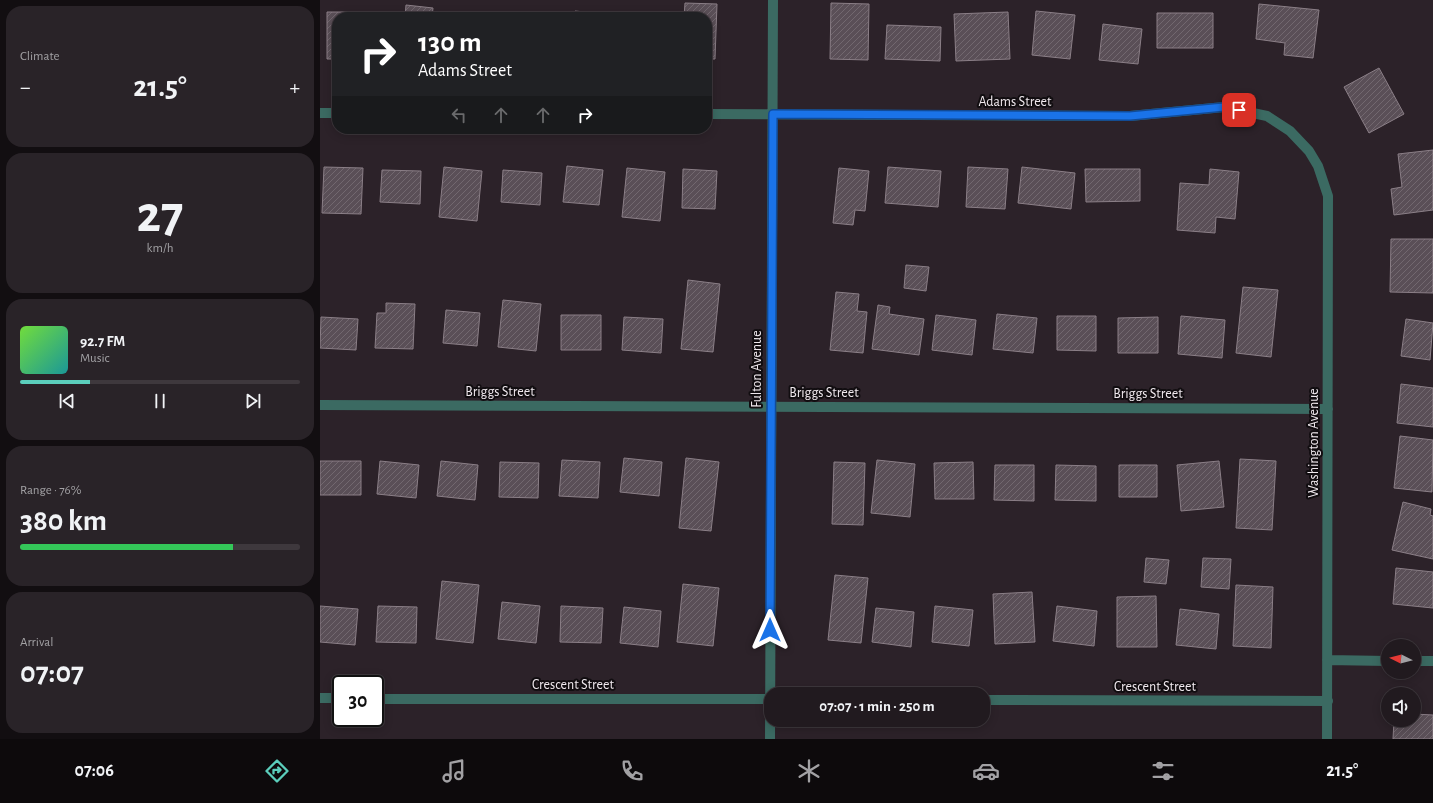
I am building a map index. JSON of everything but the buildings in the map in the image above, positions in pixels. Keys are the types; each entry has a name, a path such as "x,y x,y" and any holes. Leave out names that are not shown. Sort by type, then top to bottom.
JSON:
{"street":[{"name":"Fulton Avenue","path":"770,687 773,0"},
{"name":"Adams Street","path":"712,114 1130,116 1224,107 1267,116 1290,131 1309,151"},
{"path":"320,113 332,113"},
{"name":"Washington Avenue","path":"1309,151 1318,166 1328,196 1327,739"},
{"name":"Briggs Street","path":"320,405 1328,409"},
{"path":"1327,660 1381,660"},
{"path":"1421,661 1433,661"},
{"path":"320,698 332,698"},
{"name":"Crescent Street","path":"384,698 764,699"},
{"name":"Crescent Street","path":"990,700 1328,701"},
{"name":"Fulton Avenue","path":"770,727 770,739"}],"route":[{"path":"770,630 773,114 1130,116 1224,107 1239,110"}]}
